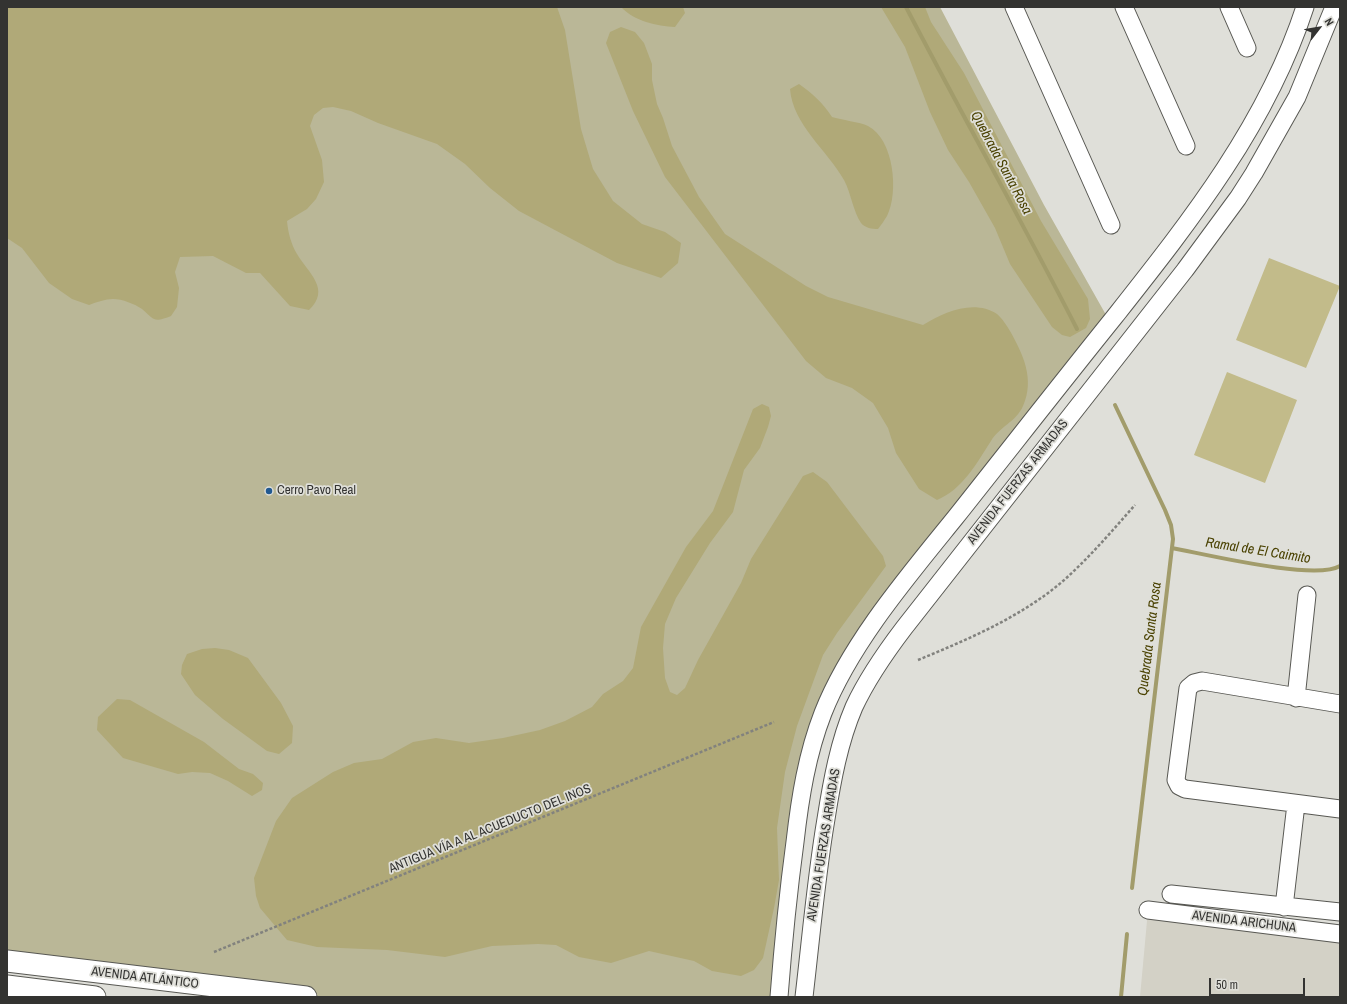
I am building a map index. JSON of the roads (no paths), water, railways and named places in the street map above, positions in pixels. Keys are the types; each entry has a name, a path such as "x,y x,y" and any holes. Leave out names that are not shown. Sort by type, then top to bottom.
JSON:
{"main road":[{"name":"AVENIDA ATLÁNTICO","path":"7,961 306,997"},
{"name":"AVENIDA ATLÁNTICO","path":"7,986 95,997"}],"street":[{"path":"1014,7 1112,225"},
{"path":"1124,7 1186,146"},
{"path":"1229,7 1247,48"},
{"name":"AVENIDA FUERZAS ARMADAS","path":"779,997 790,882 805,774 816,733 842,674 870,630 945,530 1195,213 1234,154 1263,106 1290,48 1305,7"},
{"name":"AVENIDA FUERZAS ARMADAS","path":"804,997 817,880 833,777 846,730 863,689 887,651 909,621 1185,270 1238,198 1261,161 1296,97 1334,7"},
{"path":"1296,698 1307,595"},
{"path":"1340,704 1296,698 1202,681 1194,683 1188,688 1176,780 1179,786 1185,789 1340,809"},
{"path":"1284,907 1296,804"},
{"path":"1171,894 1340,912"},
{"name":"AVENIDA ARICHUNA","path":"1148,910 1340,934"}],"waterway":[{"name":"Quebrada Santa Rosa","path":"906,7 1077,329"},
{"name":"Quebrada Santa Rosa","path":"1115,405 1165,510 1171,525 1173,539 1132,888"},
{"name":"Ramal de El Caimito","path":"1172,548 1259,565 1285,568 1327,570 1340,566"},
{"name":"Quebrada Santa Rosa","path":"1121,997 1127,934"}],"place":[{"name":"Cerro Pavo Real","path":"269,491"}]}
